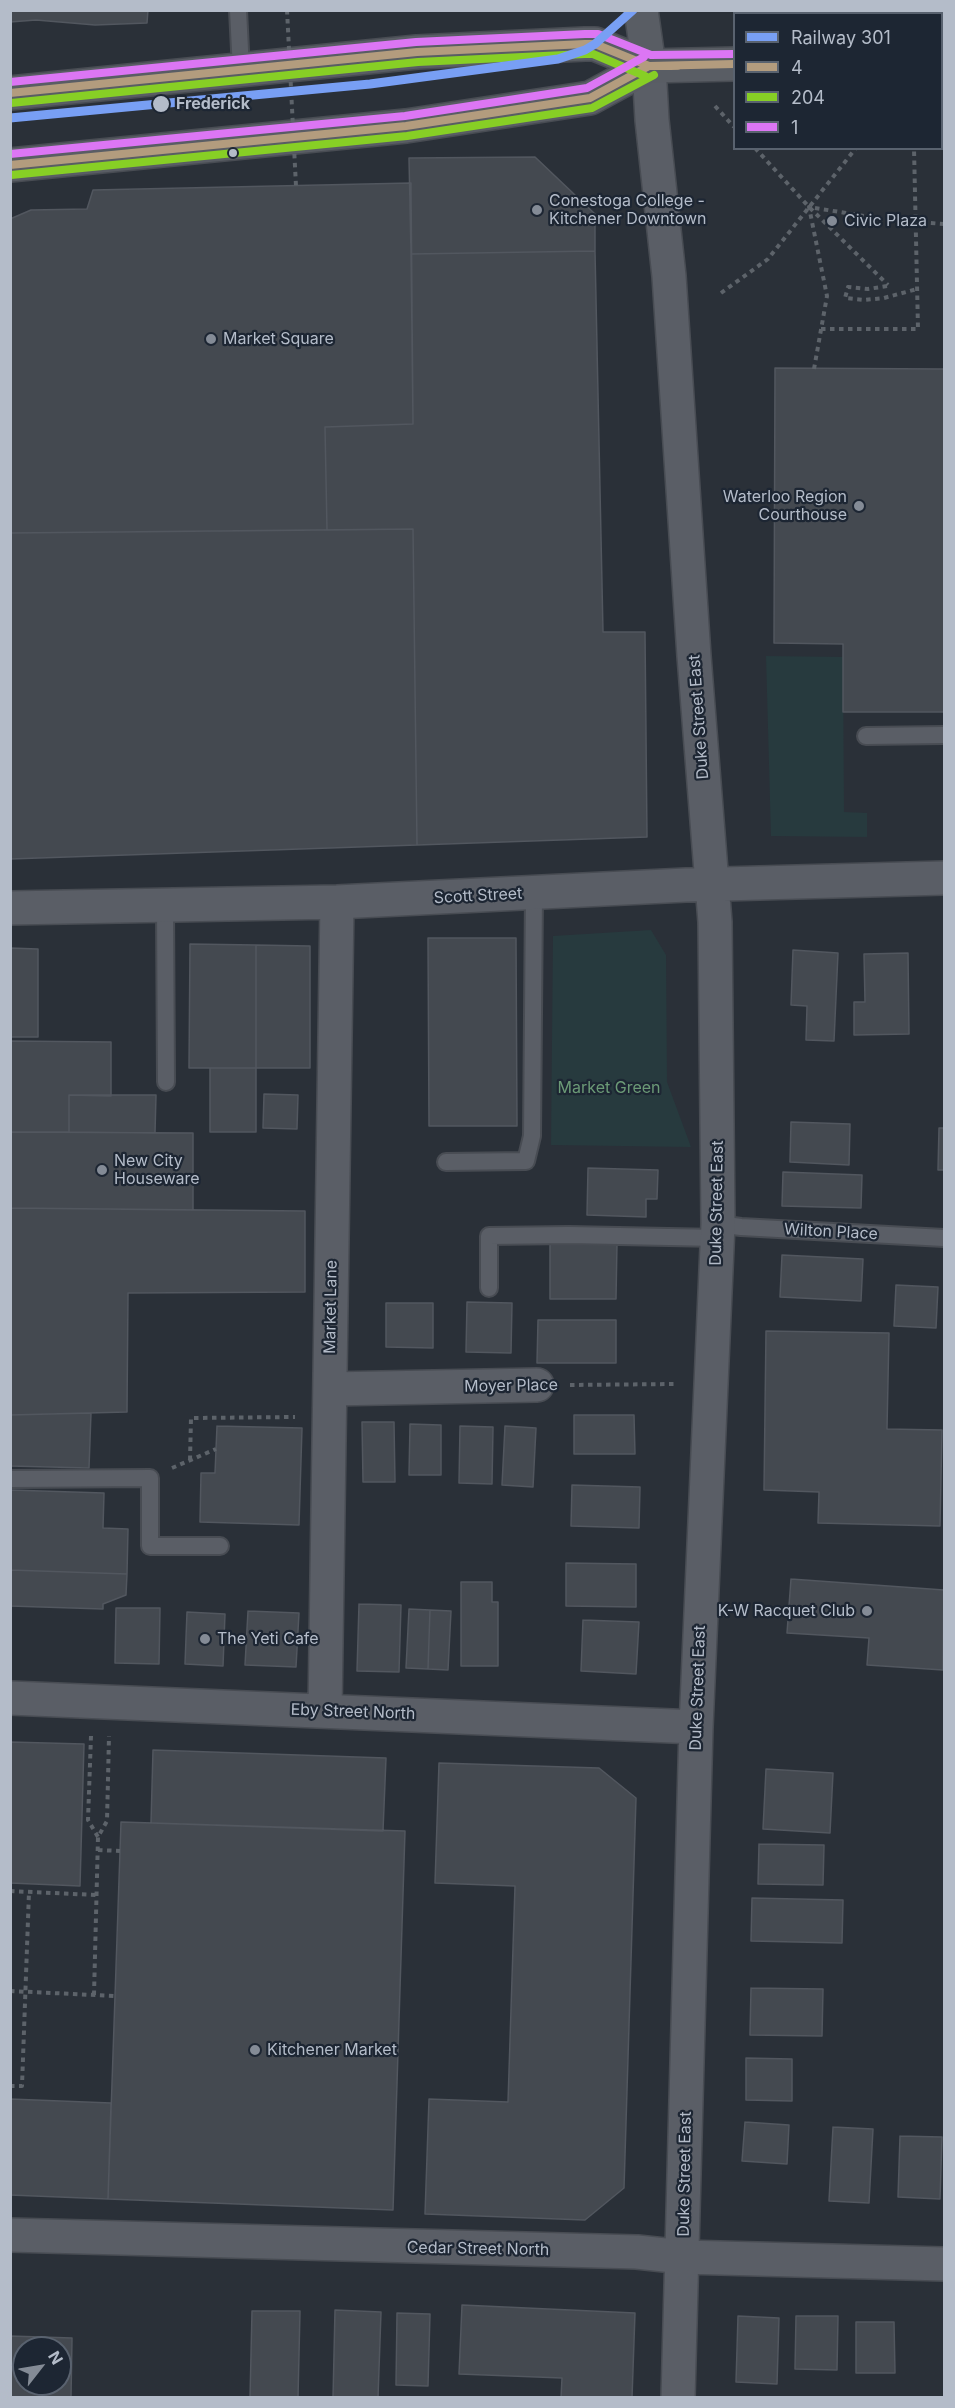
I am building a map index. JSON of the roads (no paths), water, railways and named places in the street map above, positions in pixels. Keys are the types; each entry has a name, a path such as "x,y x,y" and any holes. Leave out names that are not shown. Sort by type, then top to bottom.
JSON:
{"main road":[{"name":"Duke Street East","path":"641,10 649,66"},
{"path":"10,93 417,52 585,44 595,44 649,66 733,64"},
{"path":"10,165 406,126 567,102 590,98 649,66"}],"street":[{"name":"Duke Street East","path":"649,66 652,120 669,276 694,657 715,922 718,1231 696,1727 678,2397"},
{"name":"Scott Street","path":"10,908 338,902 712,884 945,878"},
{"name":"Market Lane","path":"325,1711 338,902"},
{"name":"Moyer Place","path":"330,1403 537,1385"},
{"name":"Eby Street North","path":"10,1698 696,1727"},
{"name":"Cedar Street North","path":"10,2235 637,2252 683,2257 945,2264"}],"lane":[{"path":"238,10 241,70"},
{"path":"866,736 945,735"},
{"path":"446,1162 526,1161 532,1136 534,893"},
{"path":"165,906 166,1082"},
{"name":"Wilton Place","path":"489,1288 489,1236 718,1231 945,1238"},
{"path":"10,1479 150,1478 150,1546 220,1546"}],"rail line":[{"name":"301","path":"10,118 370,84 558,59 585,50 595,44 633,10"}],"place":[{"name":"Frederick","path":"161,104"},
{"name":"Conestoga College - Kitchener Downtown","path":"537,210"},
{"name":"Civic Plaza","path":"832,221"},
{"name":"Market Square","path":"211,339"},
{"name":"Waterloo Region Courthouse","path":"859,506"},
{"name":"New City Houseware","path":"102,1170"},
{"name":"K-W Racquet Club","path":"867,1611"},
{"name":"The Yeti Cafe","path":"205,1639"},
{"name":"Kitchener Market","path":"255,2050"}],"park label":[{"name":"Market Green","path":"609,1088"}]}
